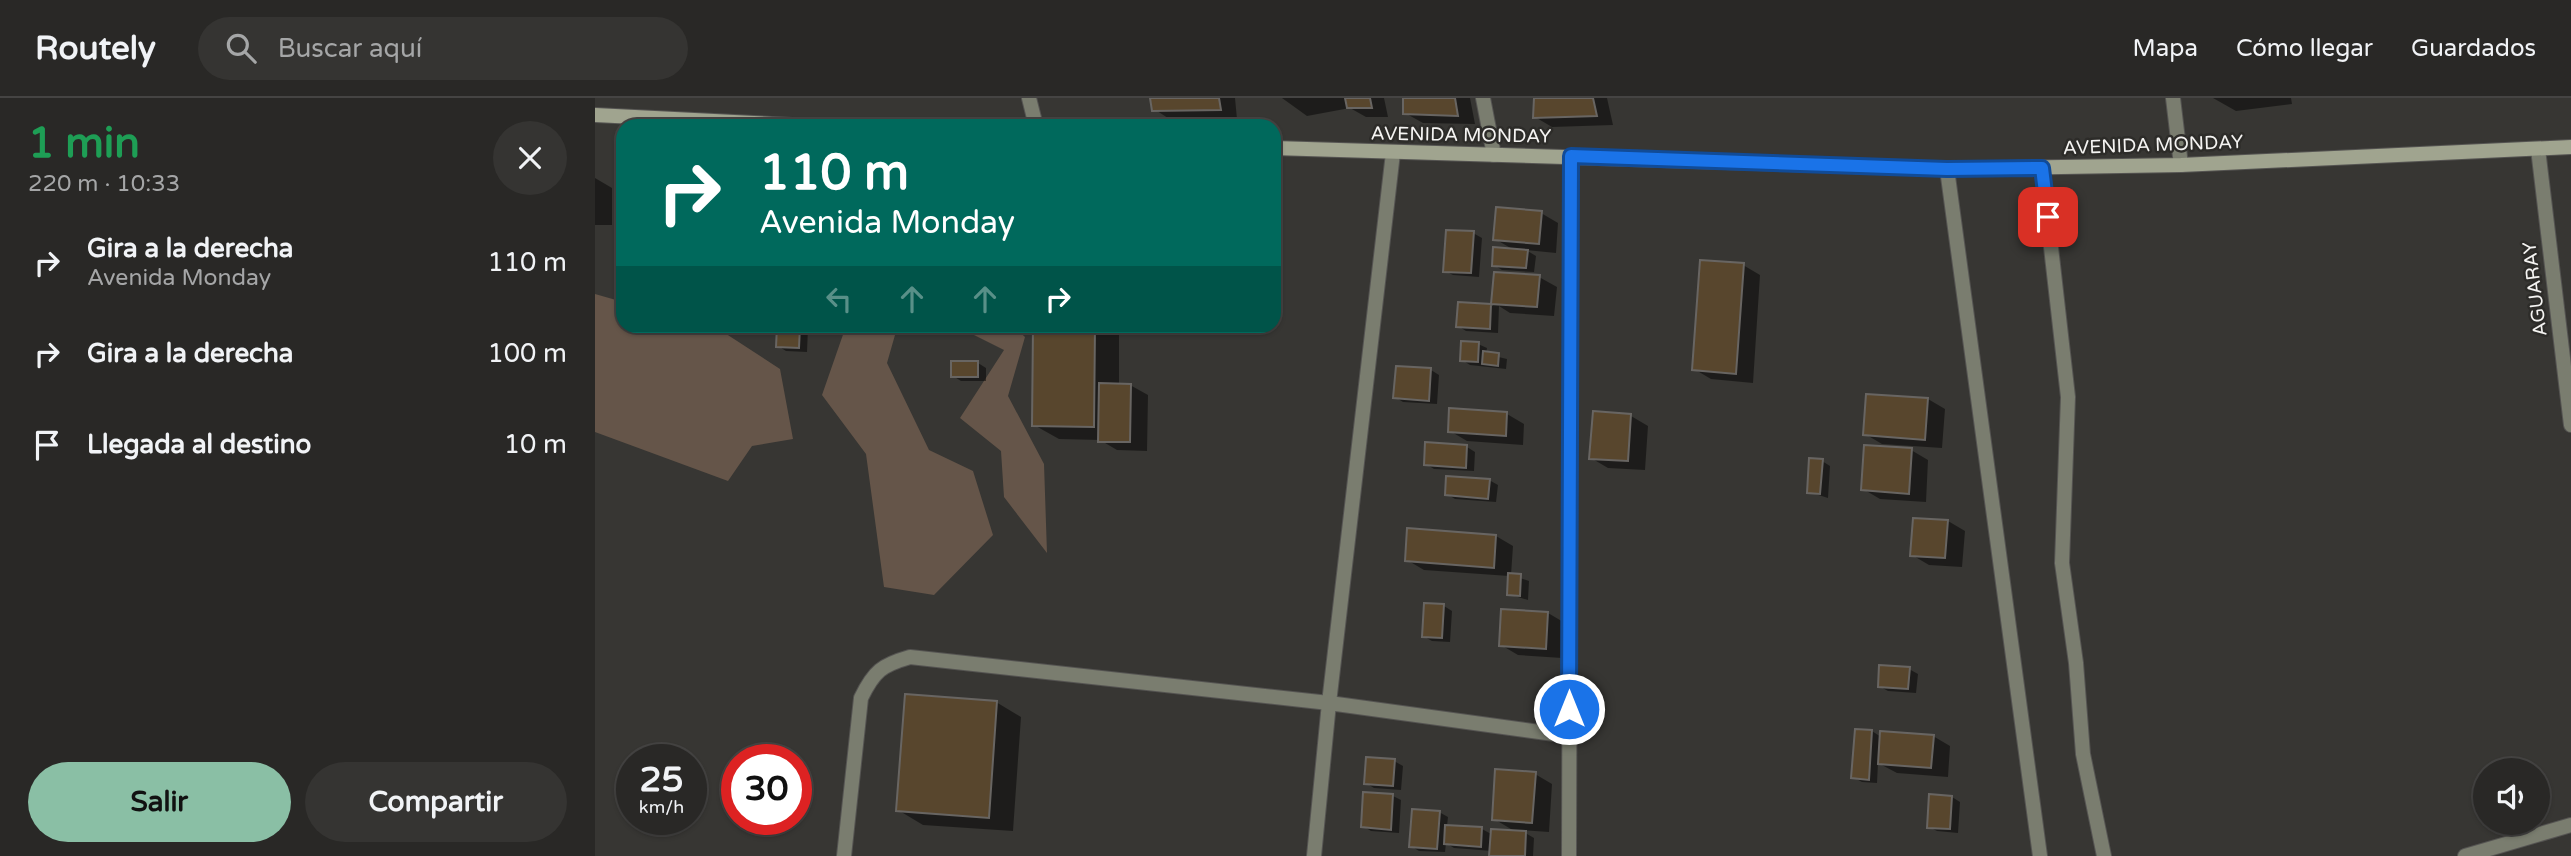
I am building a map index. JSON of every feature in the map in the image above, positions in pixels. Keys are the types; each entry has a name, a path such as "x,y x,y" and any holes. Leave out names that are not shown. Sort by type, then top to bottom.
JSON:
{"main road":[{"path":"595,115 675,119"},
{"name":"AVENIDA MONDAY","path":"1281,148 1947,169 2182,165 2571,147"}],"street":[{"path":"1029,98 1034,119"},
{"path":"1483,98 1493,155"},
{"path":"2173,98 2182,165"},
{"name":"AGUARAY","path":"2538,149 2571,425"},
{"path":"1314,856 1329,703 1393,153"},
{"path":"1569,856 1571,156"},
{"path":"2042,168 2068,397 2062,563 2076,663 2083,754 2104,856"},
{"path":"1947,169 2040,856"},
{"path":"844,856 861,698 871,676 890,663 910,657 1329,703 1569,736"},
{"path":"2465,856 2571,824"}],"shaded area":[{"path":"595,294 616,300 616,333 725,333 780,369 793,439 752,446 728,481 595,432"},
{"path":"844,333 896,333 887,363 929,450 973,471 993,535 934,595 884,587 866,454 822,395"},
{"path":"970,333 1021,333 1025,337 1008,396 1044,464 1047,553 1004,497 1001,451 960,418 1004,350"}],"building":[{"path":"1150,98 1219,98 1221,110 1152,111"},
{"path":"1345,98 1370,98 1372,108 1347,108"},
{"path":"1403,98 1455,98 1458,116 1403,114"},
{"path":"1534,98 1593,98 1597,116 1533,118"},
{"path":"1496,207 1542,211 1539,244 1493,240"},
{"path":"1446,230 1474,231 1471,273 1443,272"},
{"path":"1493,247 1528,250 1526,268 1492,266"},
{"path":"1700,260 1744,263 1736,374 1692,370"},
{"path":"1494,272 1540,275 1537,307 1491,304"},
{"path":"1458,302 1491,304 1490,329 1456,327"},
{"path":"777,333 800,333 799,348 776,347"},
{"path":"1033,333 1095,333 1094,427 1032,426"},
{"path":"1461,341 1479,342 1478,362 1460,361"},
{"path":"1483,351 1499,353 1498,366 1482,364"},
{"path":"951,361 978,361 978,377 951,377"},
{"path":"1396,366 1431,368 1429,401 1393,398"},
{"path":"1099,383 1131,384 1130,442 1098,442"},
{"path":"1866,394 1928,398 1925,440 1863,435"},
{"path":"1449,408 1507,412 1506,436 1448,432"},
{"path":"1593,411 1631,414 1628,461 1589,459"},
{"path":"1425,442 1467,445 1466,468 1424,465"},
{"path":"1864,445 1912,448 1909,494 1861,490"},
{"path":"1809,458 1823,459 1820,494 1807,493"},
{"path":"1446,476 1490,479 1488,499 1445,495"},
{"path":"1913,518 1948,520 1945,558 1910,556"},
{"path":"1407,528 1496,535 1494,568 1405,561"},
{"path":"1508,573 1521,574 1520,596 1507,595"},
{"path":"1424,603 1444,604 1442,638 1422,637"},
{"path":"1501,609 1548,612 1546,649 1499,646"},
{"path":"1879,665 1910,667 1908,689 1878,687"},
{"path":"905,694 997,701 989,818 896,811"},
{"path":"1855,729 1872,730 1869,780 1851,778"},
{"path":"1880,731 1934,735 1931,768 1878,764"},
{"path":"1366,757 1395,759 1393,786 1364,784"},
{"path":"1495,769 1536,772 1532,823 1492,820"},
{"path":"1363,792 1393,794 1391,830 1361,827"},
{"path":"1929,794 1952,796 1950,829 1927,828"},
{"path":"1412,809 1440,811 1437,849 1409,847"},
{"path":"1445,825 1482,827 1481,847 1444,844"},
{"path":"1491,829 1526,831 1525,856 1489,856"}],"route":[{"path":"1569,709 1571,156 1947,169 2042,168 2048,217"}]}
